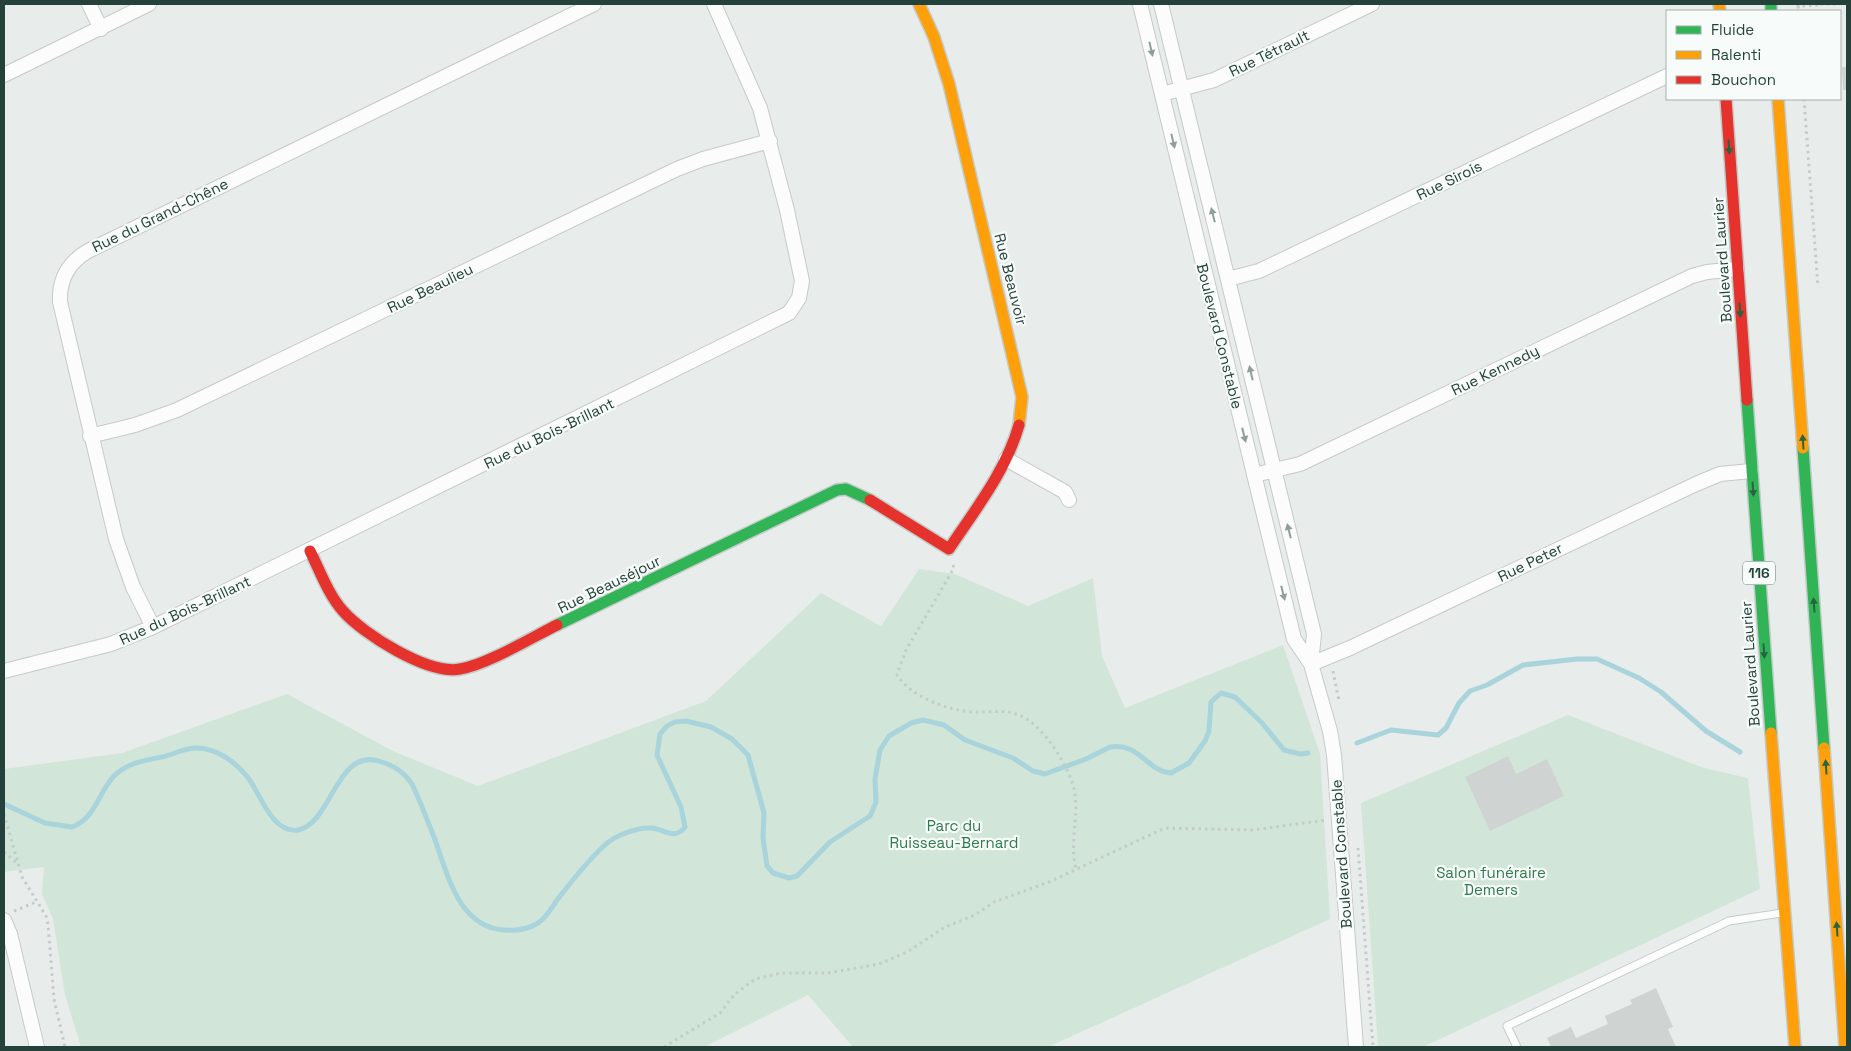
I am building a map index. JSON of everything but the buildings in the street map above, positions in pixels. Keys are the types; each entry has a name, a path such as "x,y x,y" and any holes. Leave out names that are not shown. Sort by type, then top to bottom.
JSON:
{"main road":[{"name":"Rue Beauvoir","path":"919,4 934,37 949,84 1021,388 1022,406 1020,425 1015,443 949,549"},
{"name":"Boulevard Laurier","path":"1726,100 1774,793 1786,913 1795,1047"},
{"path":"1778,100 1845,1047"},
{"name":"Rue Beauséjour","path":"310,551 336,602 349,618 421,662 449,670 463,669 481,662 837,490 846,489 859,493 949,549"}],"street":[{"path":"89,4 101,29"},
{"path":"4,74 101,29 149,4"},
{"name":"Rue du Grand-Chêne","path":"153,627 123,561 90,436 60,302 60,288 64,275 77,258 97,246 594,4"},
{"name":"Rue du Bois-Brillant","path":"4,671 111,644 153,627 779,320 789,313 799,298 802,281 770,142 756,95 714,4"},
{"name":"Boulevard Constable","path":"1140,4 1294,639 1311,664 1328,723 1334,755 1356,1047"},
{"name":"Boulevard Constable","path":"1161,4 1314,634 1311,664"},
{"name":"Rue Tétrault","path":"1162,94 1214,80 1372,4"},
{"name":"Rue Sirois","path":"1228,279 1259,271 1666,76"},
{"name":"Rue Beaulieu","path":"90,436 134,425 177,410 677,169 703,159 770,142"},
{"name":"Rue Kennedy","path":"1254,475 1300,464 1684,280 1701,273 1737,269"},
{"path":"1006,459 1066,492 1069,500"},
{"name":"Rue Peter","path":"1311,664 1350,648 1678,492 1720,474 1751,470"},
{"path":"8,916 10,934 36,1047"}],"lane":[{"path":"1516,1047 1507,1026 1729,921 1786,913"}],"path":[{"path":"1798,5 1840,4"},
{"path":"1804,100 1818,287"},
{"path":"949,549 954,568 906,650 897,675 909,688 951,708 978,712 1004,711 1020,715 1056,749 1072,780 1077,807 1072,847 1076,869"},
{"path":"4,814 18,864 28,890 46,916 54,999 65,1047"},
{"path":"664,1047 720,1013 734,995 755,979 781,973 828,973 879,964 907,952 945,927 975,915 994,902 1020,894 1165,828 1253,830 1326,820"},
{"path":"4,852 18,864"},
{"path":"8,916 36,902"}],"green space":[{"name":"Parc du Ruisseau-Bernard","path":"919,569 955,574 1028,606 1093,578 1102,656 1125,708 1283,645 1320,754 1330,919 1048,1047 853,1047 808,995 704,1047 81,1047 65,995 53,919 42,894 44,867 4,872 4,769 122,753 287,694 393,751 478,786 706,701 821,593 881,626"},
{"name":"Salon funéraire Demers","path":"1568,715 1704,768 1748,778 1760,889 1423,1047 1378,1047 1361,803"}],"waterway":[{"path":"1357,743 1391,730 1438,735 1446,728 1459,703 1470,691 1487,685 1523,665 1577,659 1597,659 1639,678 1661,692 1706,731 1740,752"},
{"path":"4,804 45,823 72,827 86,818 114,776 125,768 149,759 187,749 203,748 218,753 238,767 249,779 275,820 289,830 298,830 310,824 319,814 344,774 354,764 367,760 382,762 399,770 412,784 450,881 465,909 476,920 489,927 513,930 530,927 541,921 586,864 614,838 645,828 673,834 685,827 681,807 657,755 660,734 667,726 675,722 686,721 711,727 732,739 748,755 764,813 763,838 767,866 773,873 789,878 797,876 830,842 870,816 876,802 875,779 880,750 889,736 911,723 923,720 944,725 965,740 1013,758 1033,771 1045,774 1086,759 1110,747 1129,749 1155,767 1171,773 1189,763 1205,741 1209,731 1211,702 1221,693 1235,697 1262,723 1284,750 1300,754 1308,753"}],"traffic: fast":[{"path":"1771,4 1771,10"},
{"path":"1747,400 1771,733"},
{"path":"1803,448 1824,748"},
{"path":"557,625 837,490 846,489 870,500"}],"traffic: slow":[{"path":"919,4 934,37 949,84 1022,397 1019,425"},
{"path":"1719,4 1720,10"},
{"path":"1778,100 1803,448"},
{"path":"1771,733 1795,1047"},
{"path":"1824,748 1845,1047"}],"traffic: jam":[{"path":"1726,100 1747,400"},
{"path":"870,500 949,549 998,474 1019,425"},
{"path":"310,551 333,597 352,620 365,631 397,651 431,666 447,669 460,669 471,666 495,657 557,625"}]}
